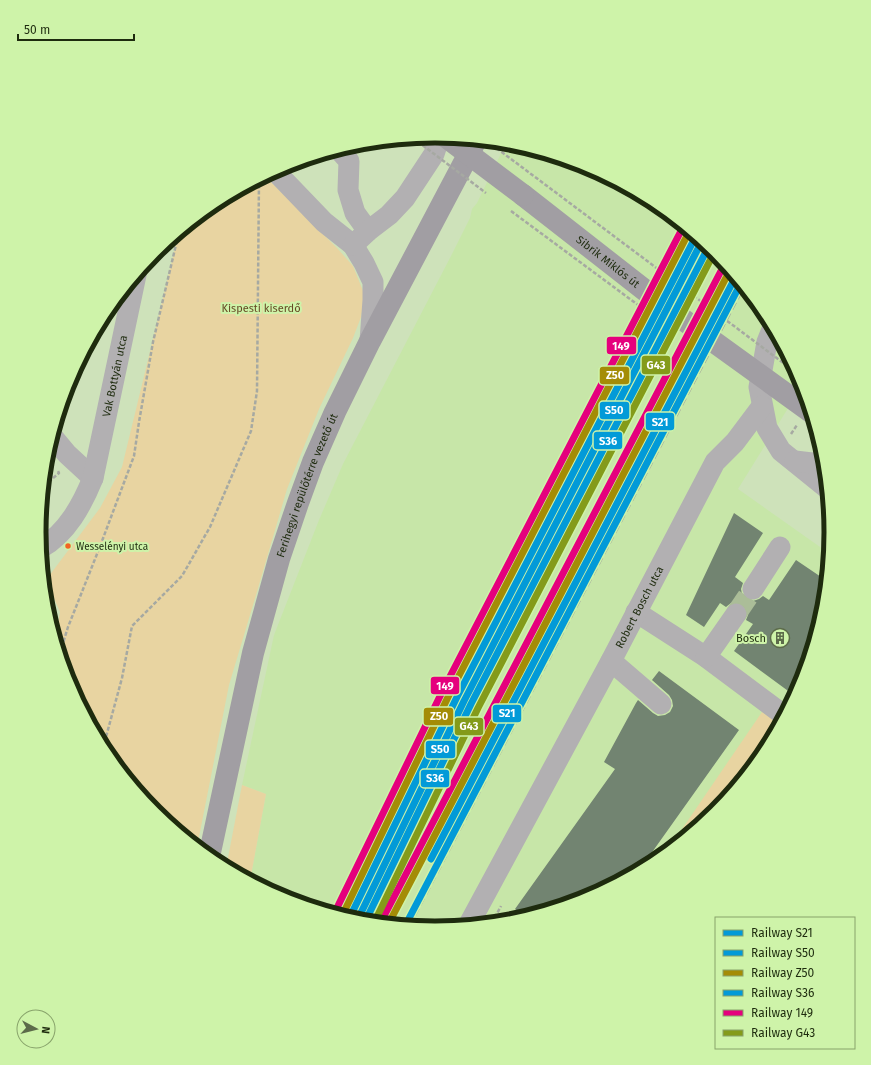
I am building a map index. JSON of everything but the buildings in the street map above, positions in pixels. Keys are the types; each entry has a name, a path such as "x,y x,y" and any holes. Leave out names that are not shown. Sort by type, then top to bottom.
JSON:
{"main road":[{"name":"Sibrik Miklós út","path":"453,144 515,202 674,313 803,421"},
{"name":"Ferihegyi repülőtérre vezető út","path":"210,850 253,653 279,559 313,462 335,412 370,341 473,145"}],"street":[{"path":"353,245 389,215 405,198 434,154 438,143"},
{"path":"343,154 349,161 348,190 355,213 368,231"},
{"path":"280,176 324,222 353,245 364,263 373,282 374,300 370,341"},
{"name":"Vak Bottyán utca","path":"46,545 70,522 86,497 93,478 134,287"},
{"path":"770,334 767,342 759,387 767,428 784,453 822,484"},
{"name":"Robert Bosch utca","path":"482,919 636,612 716,462 735,442 762,406"},
{"path":"57,442 67,454 93,478"},
{"path":"735,442 760,442 784,453 812,463 819,462"},
{"path":"753,589 780,547"},
{"path":"636,612 706,657 781,713"},
{"path":"706,657 736,614"},
{"path":"611,661 661,704"}],"path":[{"path":"420,144 489,195"},
{"path":"496,148 788,366"},
{"path":"106,739 122,678 132,626 182,576 210,527 251,431 257,391 259,185"},
{"path":"515,202 660,321"},
{"path":"63,644 134,456 153,342 178,241"},
{"path":"784,453 803,421 811,430"},
{"path":"49,482 59,473 57,468"},
{"path":"484,919 503,902"}],"shaded area":[{"path":"503,149 511,150 561,164 608,183 630,195 673,223 711,257 745,295 759,316 785,360 798,392 738,489 824,550 822,583 812,633 804,658 785,705 773,727 745,770 711,808 673,842 630,870 608,882 561,901 536,909 486,919 461,921 436,922 385,919 335,909 310,901 286,892 251,875 266,794 242,785 274,635 319,520 343,464 451,256 470,218 472,209 477,203"}],"green space":[{"name":"Kispesti kiserdő","path":"269,180 353,266 365,296 361,317 353,338 319,409 287,489 229,685 198,842 160,808 126,770 112,749 86,705 67,658 57,626 60,612 50,589 48,577 100,508 122,467 177,242 198,223 241,195"},
{"path":"762,712 776,721 745,770 711,808 674,842"},
{"path":"242,785 266,794 251,875 227,861"}],"tunnel":[{"path":"736,614 753,589"}],"railway":[{"path":"412,921 741,291"}],"rail line":[{"name":"149","path":"336,909 443,690 681,230"},
{"name":"Z50","path":"344,911 450,693 687,236"},
{"name":"S21","path":"352,913 457,697 693,241"},
{"name":"S50","path":"360,915 464,701 699,246"},
{"name":"S36","path":"368,916 471,704 706,252"},
{"name":"G43","path":"377,918 478,708 712,258"},
{"name":"149","path":"383,918 722,269"},
{"name":"Z50","path":"391,919 727,275"},
{"name":"S21","path":"431,859 733,282"},
{"name":"S50","path":"408,921 739,288"}],"place":[{"name":"Wesselényi utca","path":"68,546"},
{"name":"Bosch","path":"780,638"}]}
